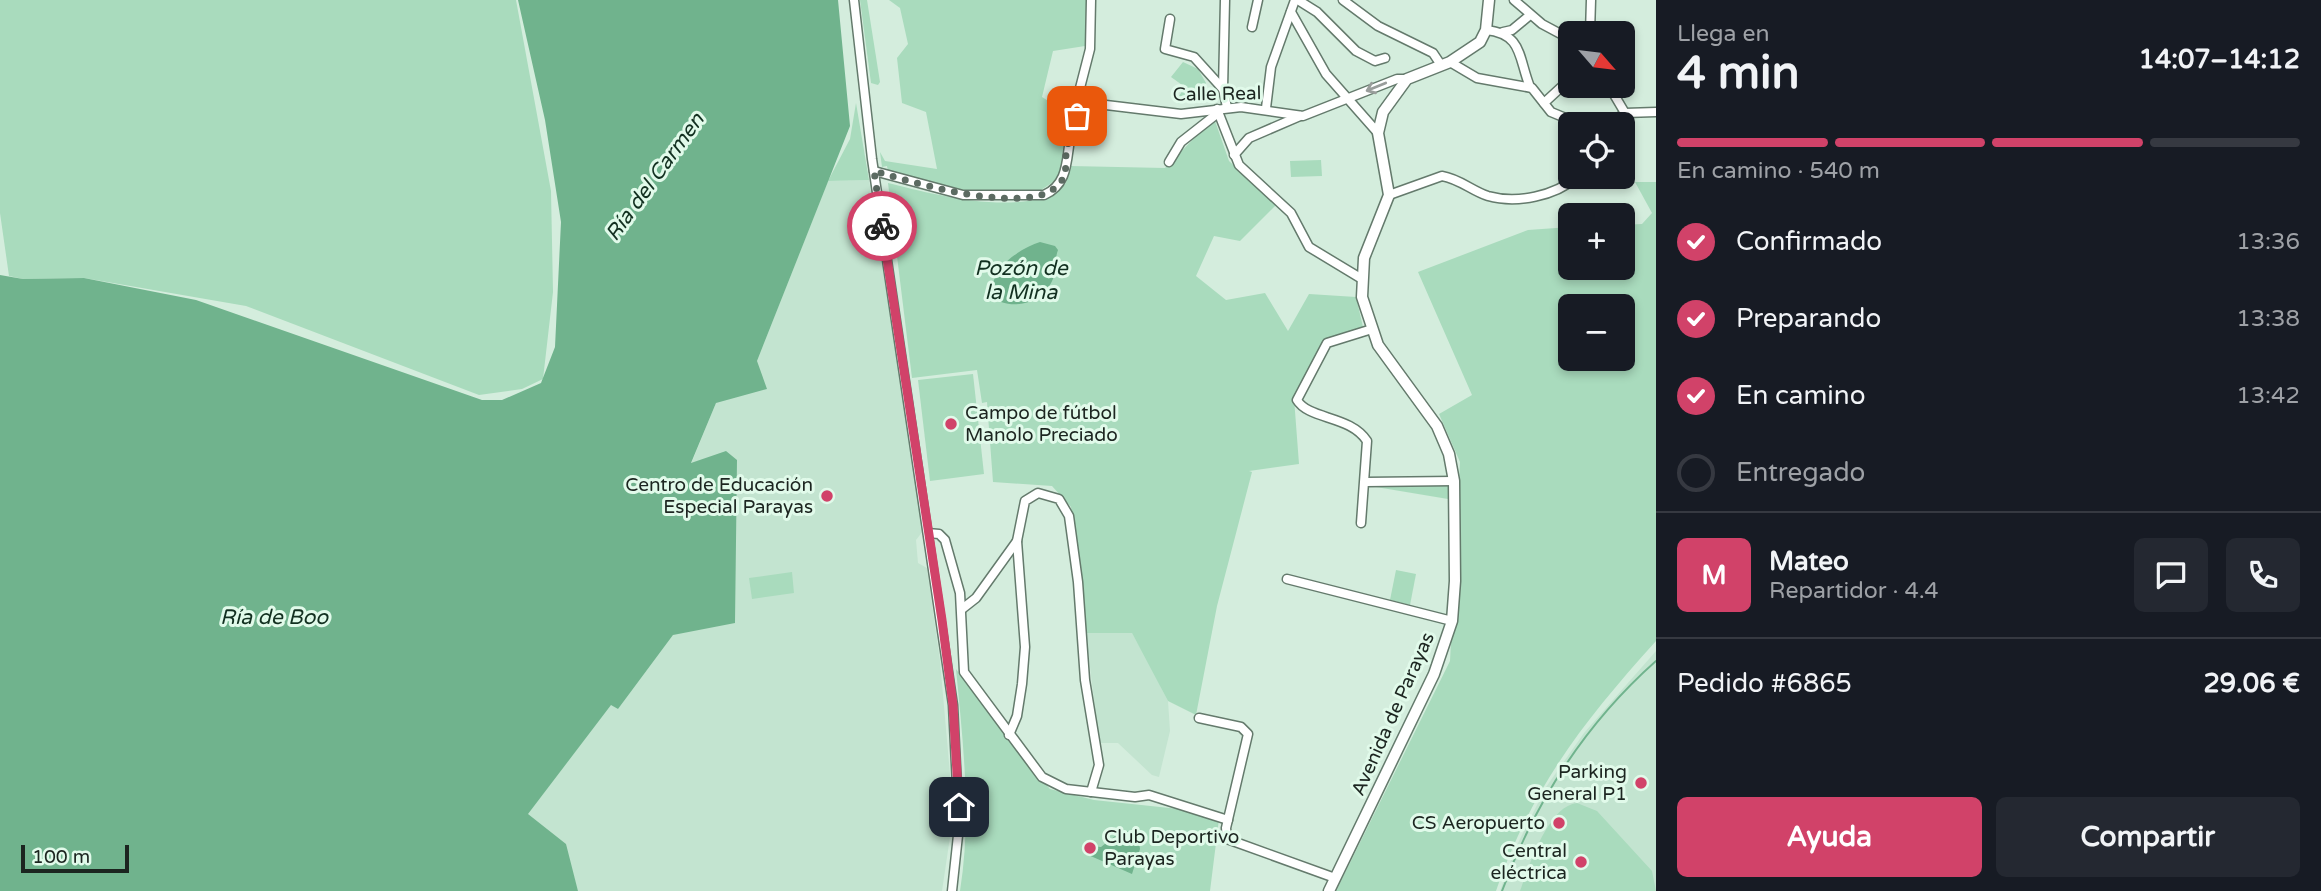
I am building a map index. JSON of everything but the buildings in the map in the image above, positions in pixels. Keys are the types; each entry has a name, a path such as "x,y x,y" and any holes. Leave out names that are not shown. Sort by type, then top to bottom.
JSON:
{"street":[{"path":"854,0 874,171 942,620 957,753 959,826 953,891"},
{"path":"874,171 963,195 1044,195 1052,192 1065,177 1066,150 1077,116 1086,106 1080,88 1090,49 1091,0"},
{"path":"1225,0 1223,89 1227,107"},
{"path":"1252,27 1258,0"},
{"path":"1266,108 1271,67 1296,0 1317,12 1356,51 1375,61 1385,58"},
{"path":"1343,0 1368,20 1433,53 1446,64 1477,78 1530,87"},
{"path":"1234,155 1249,138 1396,79 1407,79 1446,64 1472,49 1486,30 1489,0"},
{"path":"1514,0 1530,15 1558,32"},
{"path":"1590,21 1591,0"},
{"path":"1291,12 1326,74 1346,100 1378,133"},
{"path":"1486,30 1512,30 1530,15"},
{"path":"1170,19 1165,49 1194,57 1223,89"},
{"path":"1503,32 1514,43 1530,87 1551,112 1558,115"},
{"path":"1407,79 1383,112 1378,133 1389,195 1442,176 1495,197 1548,195 1562,189"},
{"path":"1544,103 1558,90"},
{"name":"Calle Real","path":"1086,106 1106,105 1181,114 1218,111 1227,107 1266,108 1303,116"},
{"path":"1169,162 1181,142 1218,111 1239,165 1291,213 1309,247 1362,279"},
{"path":"1635,113 1656,112"},
{"name":"Avenida de Parayas","path":"1329,891 1429,686 1452,621 1455,581 1454,481 1449,454 1437,426 1385,355 1372,329 1362,298 1364,258 1389,195"},
{"path":"1361,523 1369,450 1361,432 1341,420 1303,407 1297,400 1327,343 1372,329"},
{"path":"1366,482 1454,481"},
{"path":"1009,735 1020,703 1024,646 1017,541 1026,499 1043,493 1059,499 1069,516 1078,582 1086,680 1099,765 1091,792"},
{"path":"928,533 939,534 945,540 962,608 964,672 1042,777 1060,787 1091,792 1149,795 1228,820"},
{"path":"962,608 976,598 1017,541"},
{"path":"1287,579 1452,621"},
{"path":"1199,718 1241,727 1248,734 1226,836 1232,842 1335,878"}],"shaded area":[{"path":"0,0 516,0 551,191 553,292 543,379 522,389 479,395 246,306 84,278 23,279 9,276 0,213"},
{"path":"860,0 867,0 880,82 878,85 871,83"},
{"path":"889,0 1088,0 1085,46 1053,51 1042,97 1074,117 1063,149 1059,178 1038,192 963,190 888,172 887,166 882,167 880,152 885,161 937,169 926,112 902,103 897,58 908,44 900,8"},
{"path":"1183,62 1198,69 1206,83 1196,99 1179,104 1175,102 1185,87 1171,77"},
{"path":"856,103 869,180 828,181 850,139"},
{"path":"1214,118 1229,161 1276,205 1240,241 1214,236 1196,276 1226,300 1265,293 1288,331 1309,294 1356,297 1363,327 1328,338 1294,398 1299,464 1249,471 1252,472 1217,606 1196,715 1168,701 1132,633 1086,633 1071,507 1052,486 993,482 987,402 982,403 977,370 912,378 888,183 955,198 1006,203 1030,201 1050,194 1066,183 1070,166 1165,168"},
{"path":"1321,160 1322,176 1291,177 1290,161"},
{"path":"869,180 923,531 916,540 918,563 927,568 940,661 950,774 950,837 942,891 578,891 569,859 527,815 611,704 618,709 673,635 691,464 716,403 757,361 828,181"},
{"path":"1635,182 1656,182 1656,641 1605,700 1562,757 1526,819 1496,891 1336,891 1450,661 1460,462 1439,414 1472,395 1418,272 1528,230 1558,228 1558,280 1635,280 1635,224 1642,224 1652,213"},
{"name":"Campo de fútbol Manolo Preciado","path":"973,374 984,474 930,481 918,380"},
{"path":"1448,485 1448,499 1370,486"},
{"path":"1396,570 1416,574 1410,605 1390,600"},
{"path":"792,572 794,593 752,599 749,578"},
{"path":"1086,633 1132,633 1151,667 1168,701 1170,731 1159,777 1152,775 1118,743 1099,743"},
{"path":"1656,651 1656,891 1500,891 1515,849 1546,787 1584,733"},
{"name":"Club Deportivo Parayas","path":"956,669 1020,755 1050,789 1094,800 1179,809 1219,819 1210,891 960,891 966,808"},
{"path":"1577,803 1597,811 1652,871 1656,891 1520,891 1534,853 1549,826 1557,814"}],"water":[{"name":"Ría de Boo","path":"518,0 838,0 850,126 757,361 767,389 716,403 691,463 726,451 737,460 735,623 673,635 618,709 611,705 528,814 566,844 578,891 0,891 0,275 23,279 84,278 196,300 482,400 502,400 541,383 555,347 561,222 545,120"},
{"name":"Pozón de la Mina","path":"1040,242 1055,246 1058,250 1055,272 1048,288 1042,295 1027,303 1001,302 993,283 996,274 1011,258"},
{"path":"1128,831 1138,836 1140,849 1132,874 1086,854 1088,846 1101,847 1115,836"}],"waterway":[{"path":"1502,891 1530,826 1565,766 1607,711 1656,661"}],"way so far":[{"path":"882,226 874,171 963,195 1032,196 1052,192 1065,177 1066,150 1077,116"}],"place":[{"name":"Campo de fútbol Manolo Preciado","path":"951,424"},
{"name":"Centro de Educación Especial Parayas","path":"827,496"},
{"name":"Parking General P1","path":"1641,783"},
{"name":"CS Aeropuerto","path":"1559,823"},
{"name":"Club Deportivo Parayas","path":"1090,848"},
{"name":"Central eléctrica","path":"1581,862"}],"route":[{"path":"882,226 942,620 953,705 959,807"}],"water label":[{"name":"Ría del Carmen","path":"655,177"}]}
